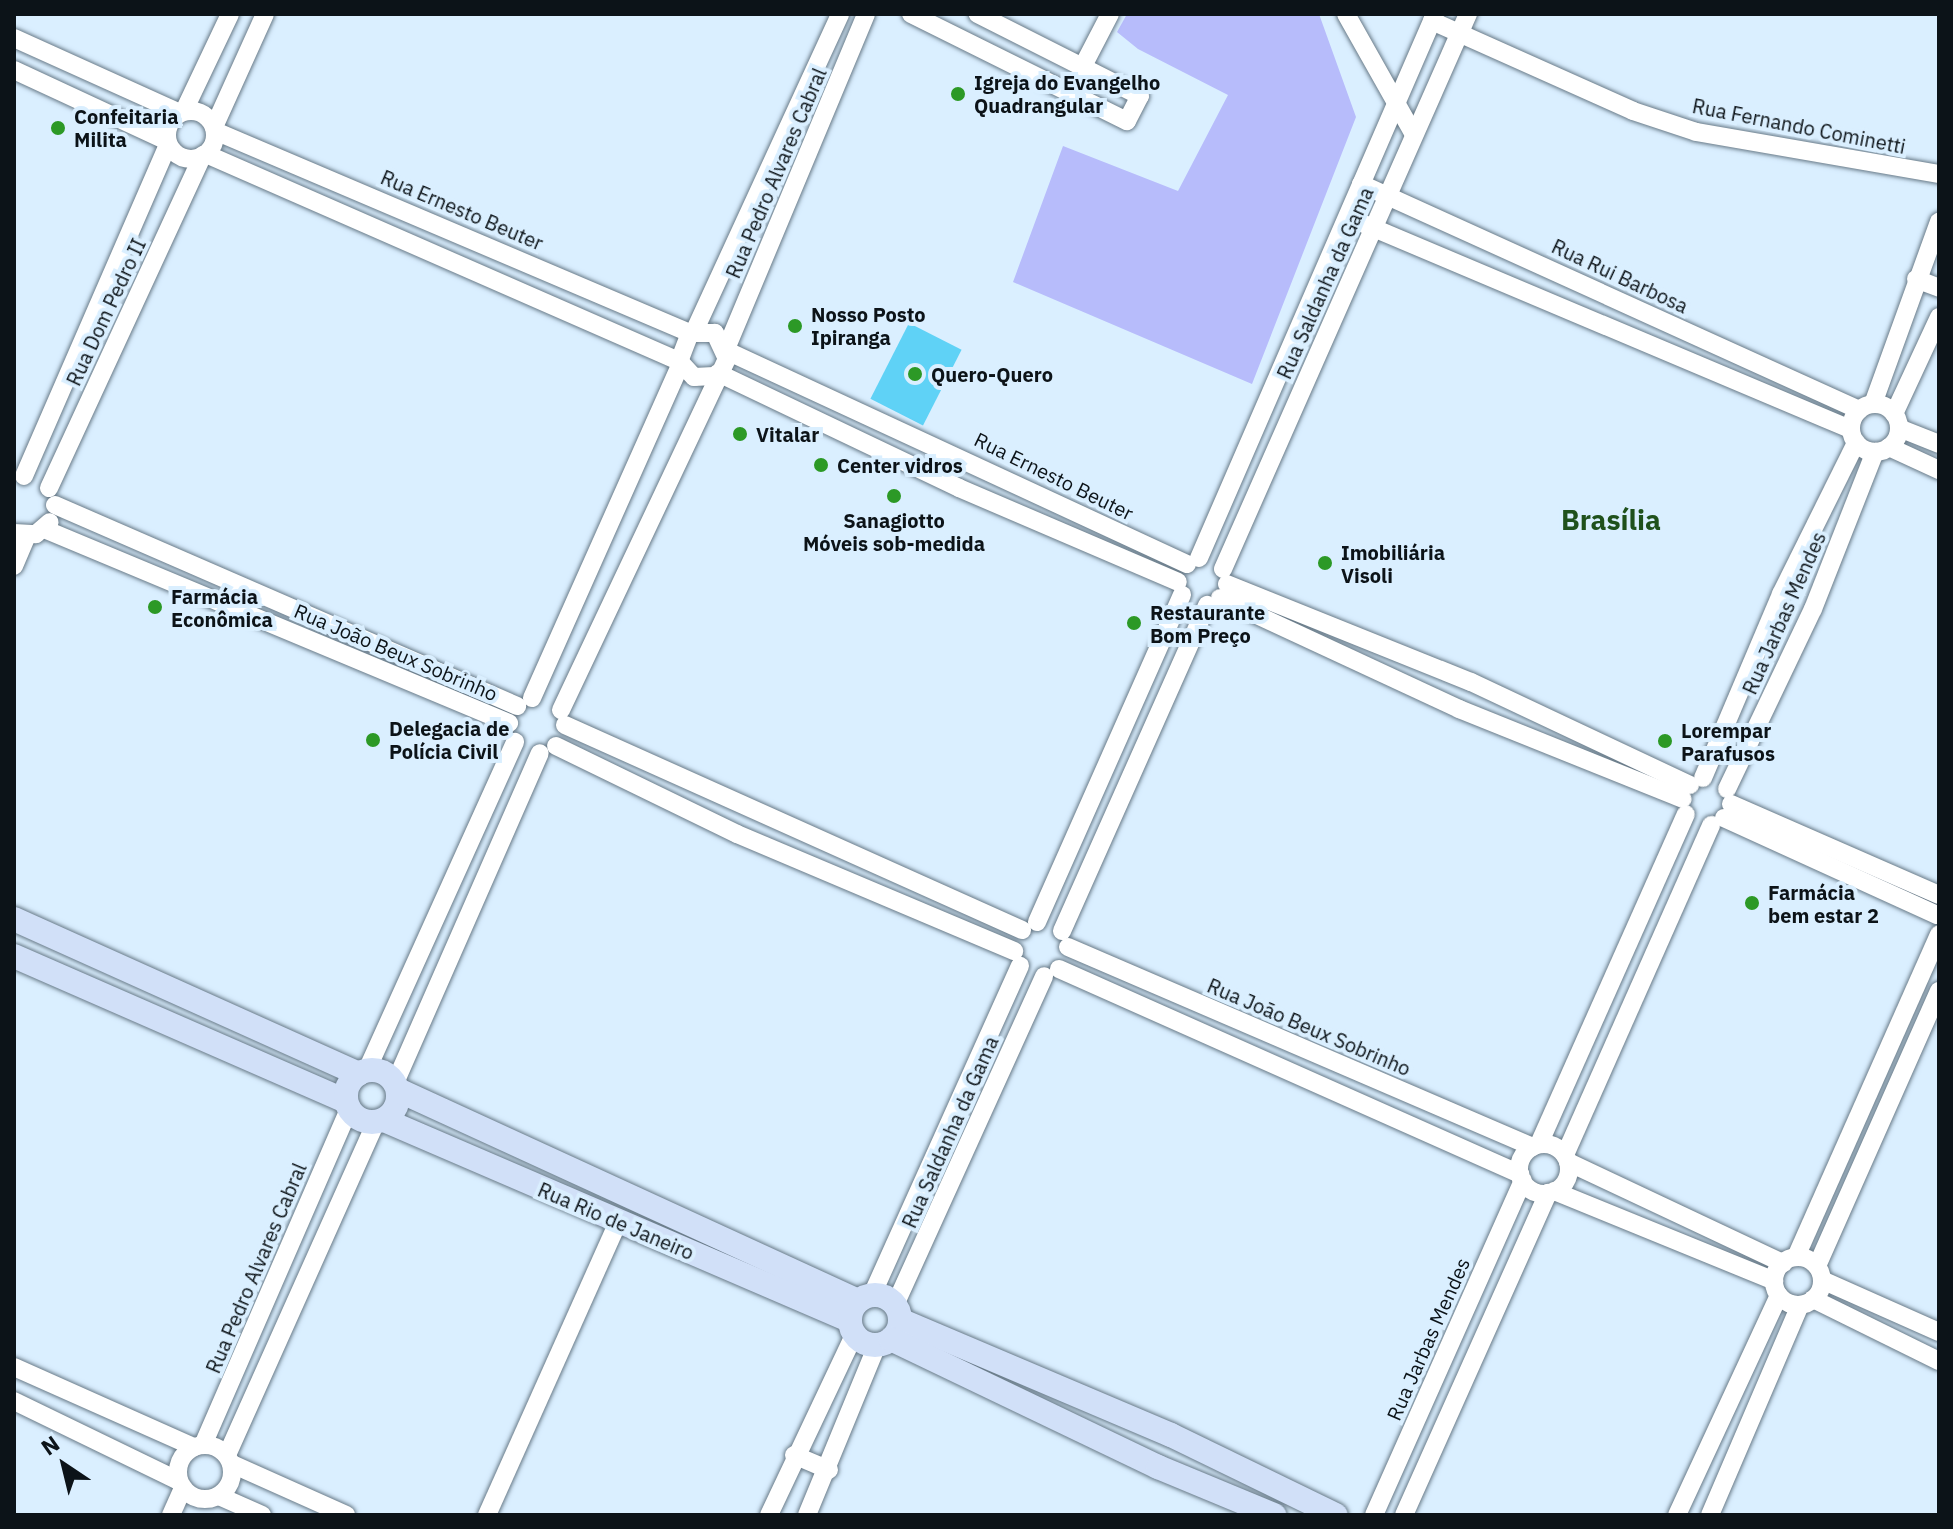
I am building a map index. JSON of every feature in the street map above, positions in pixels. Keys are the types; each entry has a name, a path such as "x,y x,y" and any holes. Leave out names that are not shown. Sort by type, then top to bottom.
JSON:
{"main road":[{"path":"14,919 363,1072 383,1072 397,1087 396,1108 380,1121 360,1120 348,1105 14,956"},
{"path":"348,1105 363,1072"},
{"name":"Rua Rio de Janeiro","path":"397,1087 599,1180 858,1313"},
{"name":"Rua Rio de Janeiro","path":"380,1121 618,1222 858,1313"},
{"path":"586,1208 599,1180"},
{"path":"858,1313 1171,1435 1336,1515"},
{"path":"858,1313 891,1327 1158,1467 1274,1515"},
{"path":"1158,1467 1171,1435"}],"street":[{"path":"168,143 170,122 182,112 230,14"},
{"path":"204,154 265,14"},
{"name":"Rua Pedro Alvares Cabral","path":"692,332 840,14"},
{"name":"Rua Pedro Alvares Cabral","path":"726,350 866,14"},
{"path":"911,14 963,42 1127,121 1140,96 977,14 963,42"},
{"path":"1083,66 1110,14"},
{"path":"1346,14 1413,133"},
{"name":"Rua Saldanha da Gama","path":"807,1515 958,1169 1052,973 1413,133 1468,14"},
{"name":"Rua Saldanha da Gama","path":"1180,589 1433,18"},
{"name":"Rua Fernando Cominetti","path":"1433,18 1633,111 1696,132 1939,174"},
{"path":"14,38 182,112 199,111 214,129"},
{"path":"14,70 168,143 180,157 204,154 680,362 694,377 716,374 1180,589 1219,589 1471,682 1691,794 1939,895"},
{"name":"Rua Ernesto Beuter","path":"214,129 692,332"},
{"name":"Rua Dom Pedro II","path":"19,477 168,143"},
{"name":"Rua Dom Pedro II","path":"28,533 52,496 204,154"},
{"name":"Rua Rui Barbosa","path":"1361,184 1896,421"},
{"path":"1347,217 1882,450 1939,470"},
{"path":"1866,407 1939,222"},
{"path":"1916,279 1939,288"},
{"path":"1939,317 1896,421 1939,444"},
{"path":"363,1072 518,717 631,476 692,332 715,333 726,350 716,374 630,560 563,718 397,1087"},
{"name":"Rua Ernesto Beuter","path":"726,350 1193,561 1219,589"},
{"name":"Rua Jarbas Mendes","path":"1536,1146 1866,407"},
{"name":"Rua Jarbas Mendes","path":"1567,1158 1896,421"},
{"path":"631,476 662,490"},
{"name":"Rua João Beux Sobrinho","path":"19,477 52,496 518,717"},
{"path":"14,566 28,533"},
{"name":"Rua João Beux Sobrinho","path":"28,533 518,717"},
{"path":"599,547 630,560"},
{"path":"518,717 563,718 1030,926 1180,589"},
{"path":"1219,589 1459,709 1724,809 1939,920 1677,1515"},
{"path":"1781,594 1813,609"},
{"path":"518,717 548,750 1939,1361"},
{"name":"Rua Saldanha da Gama","path":"769,1515 1030,926"},
{"name":"Rua João Beux Sobrinho","path":"1030,926 1536,1146"},
{"path":"1710,1515 1807,1302 1939,991"},
{"name":"Rua Pedro Alvares Cabral","path":"198,1446 348,1105"},
{"path":"211,1503 231,1482 230,1460 380,1121"},
{"path":"1522,1178 1522,1159 1536,1146 1819,1273 1939,1332"},
{"path":"930,1157 958,1169"},
{"path":"1404,1515 1551,1192 1568,1176 1567,1158"},
{"name":"Rua Jarbas Mendes","path":"1374,1515 1522,1178"},
{"path":"487,1515 618,1222"},
{"path":"14,1367 230,1460 343,1514"},
{"path":"14,1401 181,1484 211,1503 262,1515"},
{"path":"171,1515 181,1484 179,1465 198,1446"},
{"path":"794,1455 829,1470"}],"shaded area":[{"path":"1127,14 1319,14 1356,117 1252,384 1013,282 1063,146 1178,191 1228,95 1138,49 1117,32"}],"building":[{"name":"Quero-Quero","path":"909,323 962,350 923,426 870,399"}],"place":[{"name":"Igreja do Evangelho Quadrangular","path":"958,94"},
{"name":"Confeitaria Milita","path":"58,128"},
{"name":"Nosso Posto Ipiranga","path":"795,326"},
{"name":"Quero-Quero","path":"915,374"},
{"name":"Vitalar","path":"740,434"},
{"name":"Center vidros","path":"821,465"},
{"name":"Sanagiotto Móveis sob-medida","path":"894,496"},
{"name":"Imobiliária Visoli","path":"1325,563"},
{"name":"Farmácia Econômica","path":"155,607"},
{"name":"Restaurante Bom Preço","path":"1134,623"},
{"name":"Delegacia de Polícia Civil","path":"373,740"},
{"name":"Lorempar Parafusos","path":"1665,741"},
{"name":"Farmácia bem estar 2","path":"1752,903"}],"district":[{"name":"Brasília","path":"1611,520"}]}
